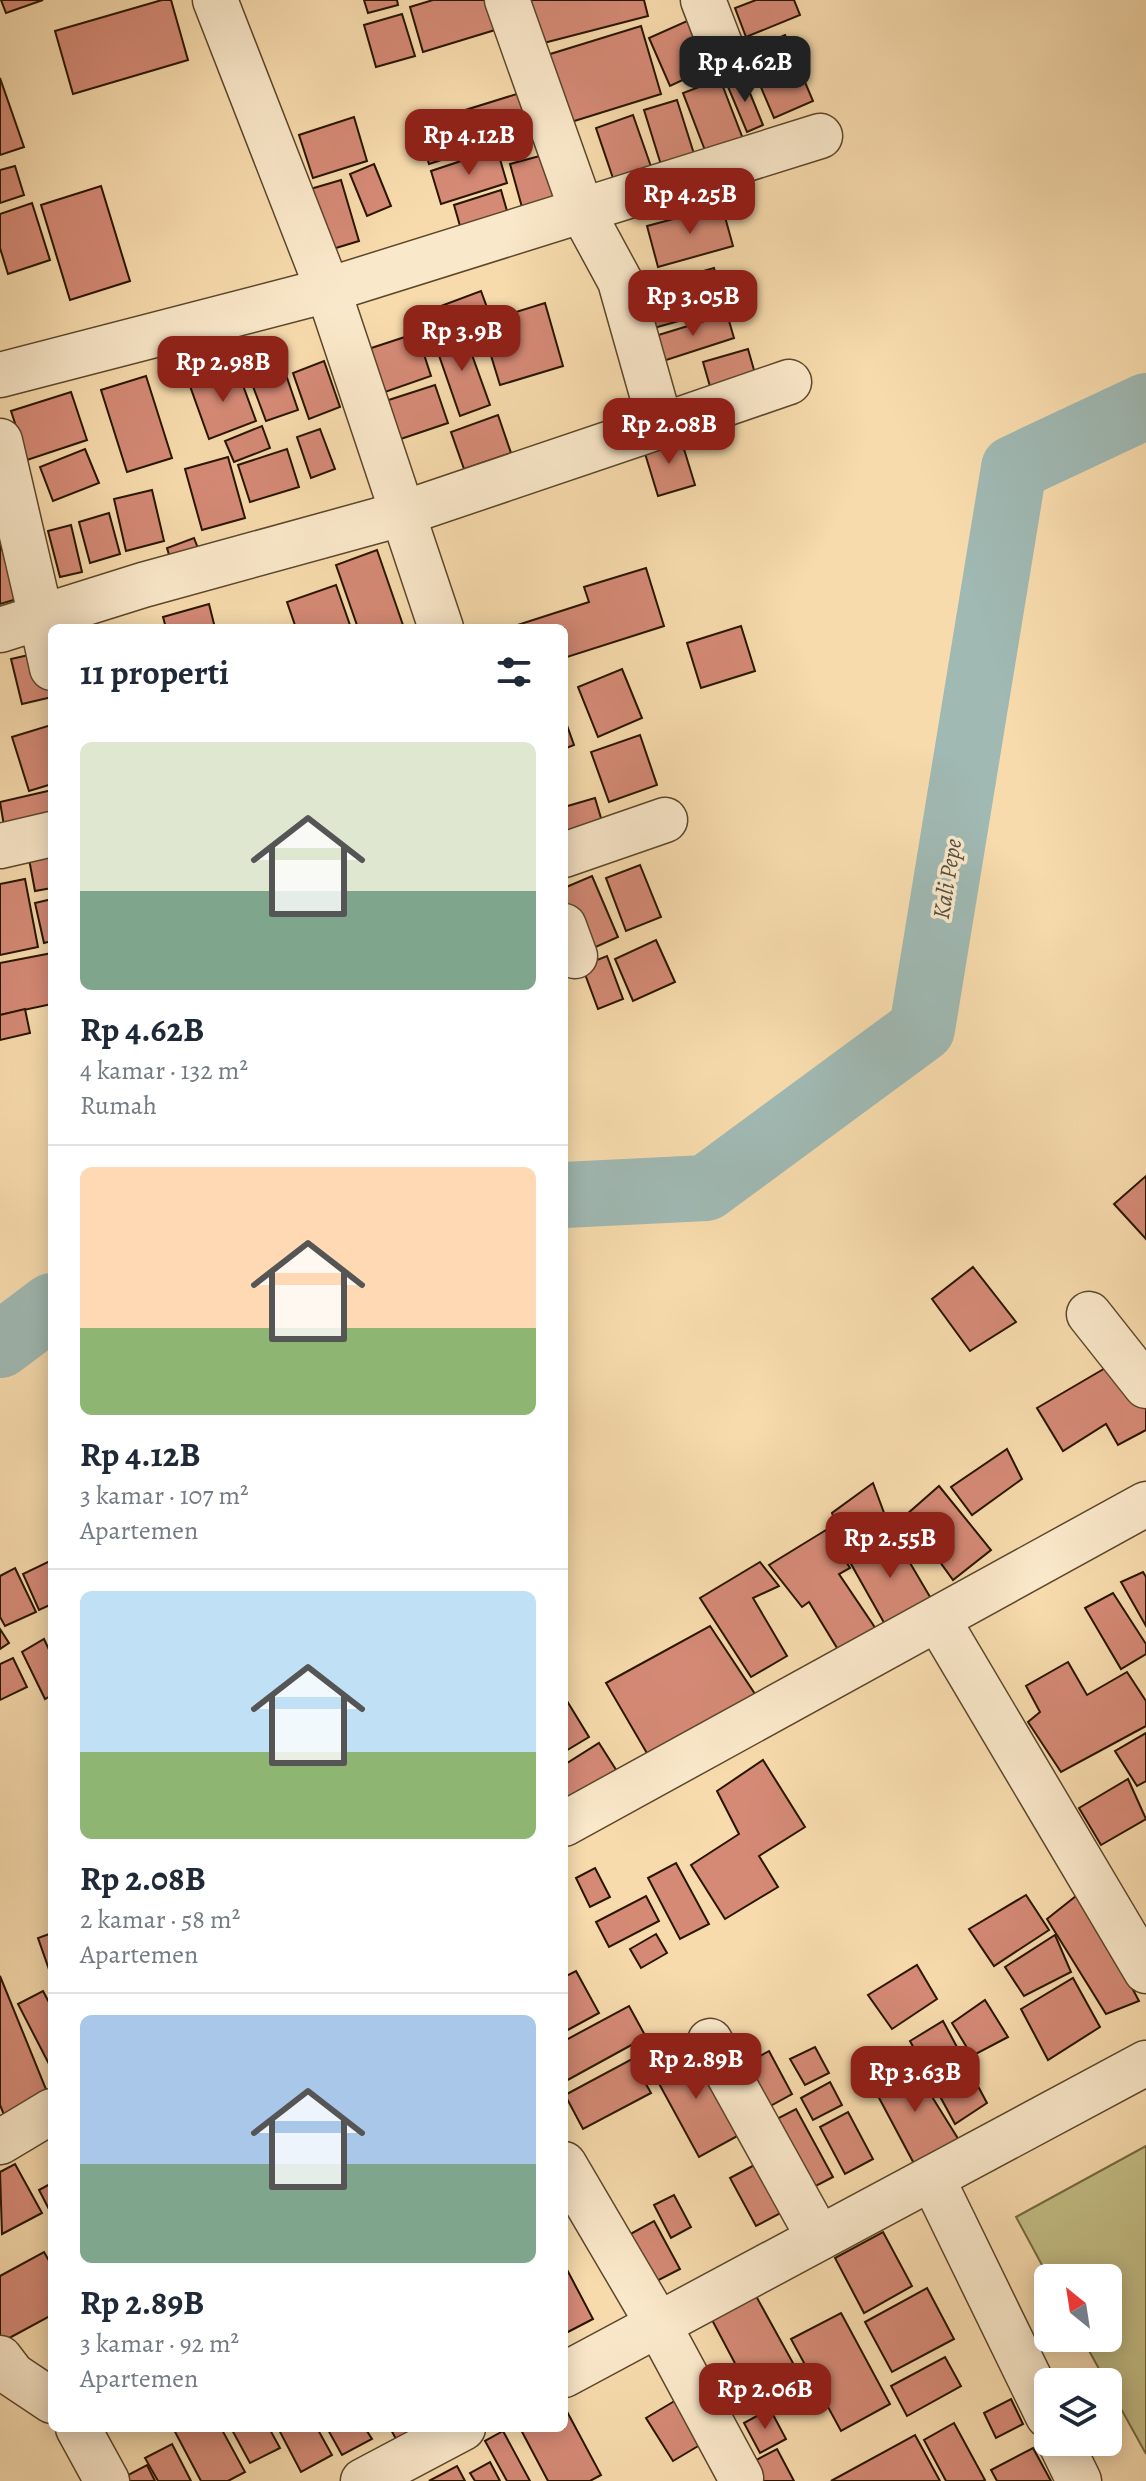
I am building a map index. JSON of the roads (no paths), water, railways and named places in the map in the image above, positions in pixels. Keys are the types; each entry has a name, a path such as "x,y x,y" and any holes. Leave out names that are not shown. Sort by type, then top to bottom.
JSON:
{"street":[{"path":"215,0 328,290 440,624"},
{"path":"507,0 582,211 620,281 661,426"},
{"path":"703,0 726,60"},
{"path":"0,375 328,290 820,136"},
{"path":"0,630 143,585 401,514 789,382"},
{"path":"0,441 48,649"},
{"path":"568,854 665,820"},
{"path":"0,846 48,835"},
{"path":"1089,1314 1146,1386"},
{"path":"568,1822 1146,1504"},
{"path":"938,1620 1146,1971"},
{"path":"710,2041 819,2238"},
{"path":"568,2373 1146,2063"},
{"path":"0,2142 48,2113"},
{"path":"568,2171 658,2324 741,2478"},
{"path":"932,2178 1034,2387"},
{"path":"0,2358 13,2375 48,2398"},
{"path":"80,2432 107,2481"},
{"path":"363,2481 455,2432"},
{"path":"1067,2456 1079,2481"}],"waterway":[{"name":"Kali Pepe","path":"568,1195 706,1188 922,1029 1014,468 1146,406"},
{"name":"Kali Pepe","path":"0,1345 48,1309"}]}
